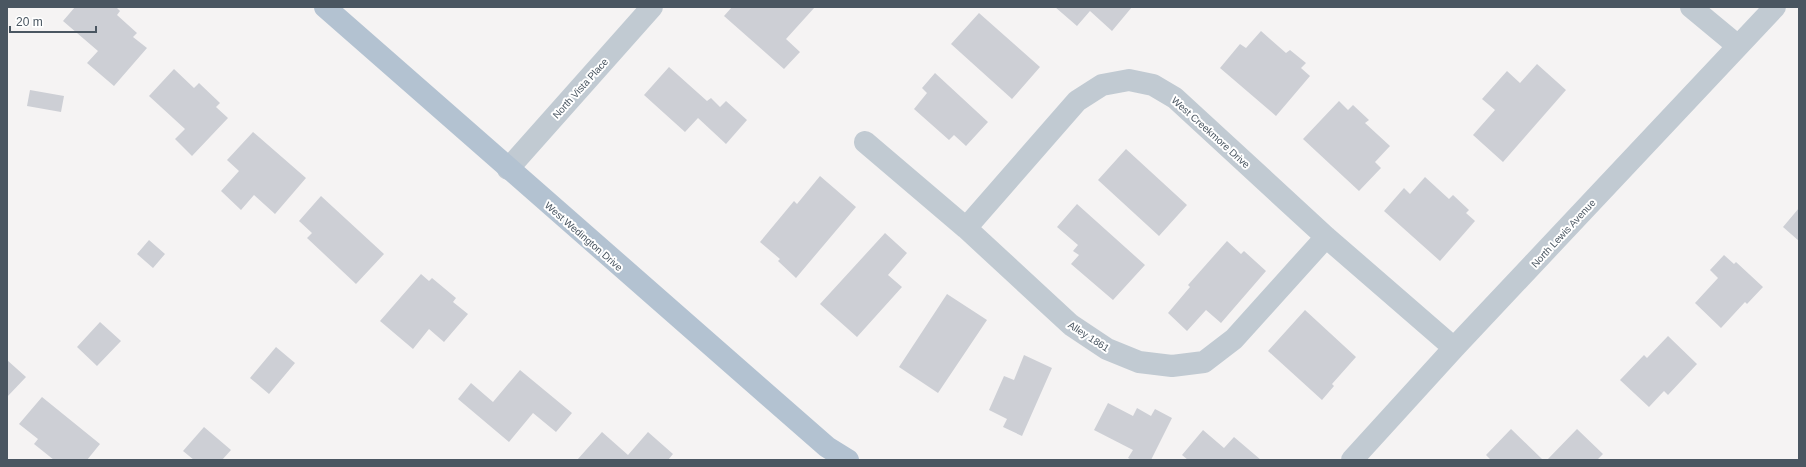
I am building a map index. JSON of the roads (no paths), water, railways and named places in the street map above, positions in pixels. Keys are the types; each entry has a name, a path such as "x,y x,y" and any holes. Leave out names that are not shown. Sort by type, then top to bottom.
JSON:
{"main road":[{"name":"West Wedington Drive","path":"325,7 826,447 848,460"}],"street":[{"name":"North Vista Place","path":"508,169 652,7"},
{"path":"1691,7 1738,46"},
{"name":"North Lewis Avenue","path":"1352,460 1454,348 1775,7"},
{"name":"West Creekmore Drive","path":"966,228 1077,101 1102,85 1129,80 1153,85 1175,98 1326,237 1454,348"},
{"name":"Alley 1861","path":"865,142 966,228 1071,325 1107,349 1139,362 1172,366 1204,362 1234,340 1326,237"}]}
